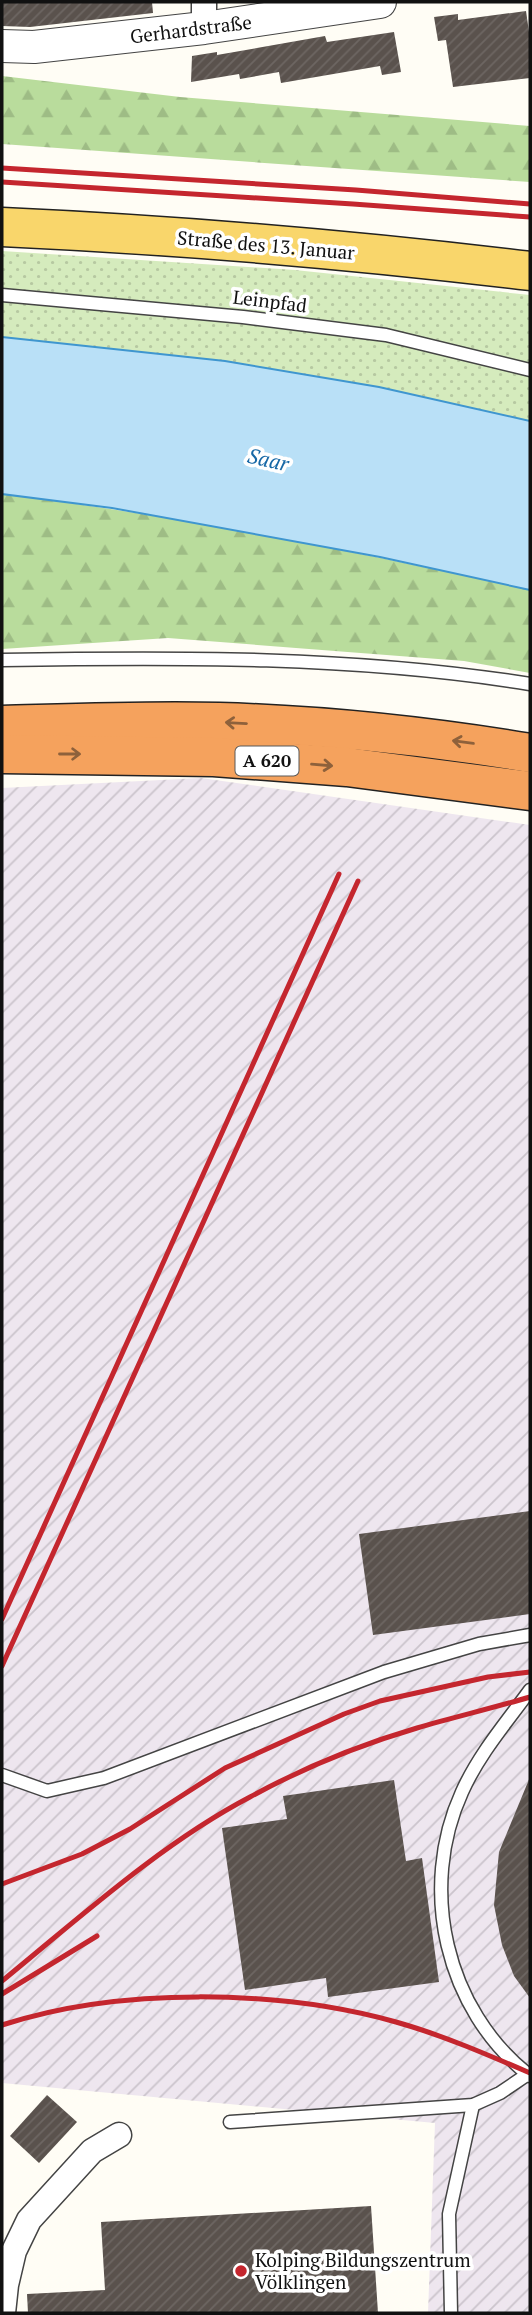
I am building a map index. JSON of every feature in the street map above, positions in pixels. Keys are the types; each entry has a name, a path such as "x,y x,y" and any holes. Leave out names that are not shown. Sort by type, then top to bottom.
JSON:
{"highway":[{"name":"A 620","path":"2,725 220,722 350,730 461,742 530,753"},
{"name":"A 620","path":"2,754 214,757 347,767 530,791"}],"main road":[{"name":"Straße des 13. Januar","path":"2,227 256,244 530,271"}],"street":[{"name":"Gerhardstraße","path":"2,46 34,47 204,15 380,2"},
{"path":"3,2313 8,2248 65,2178 92,2151 119,2135"}],"lane":[{"name":"Leinpfad","path":"2,295 243,317 386,335 530,370"},
{"path":"2,660 214,658 315,662 530,684"},
{"path":"2,1775 47,1791 104,1777 384,1672 479,1644 530,1635"},
{"path":"230,2122 473,2105 500,2093 529,2075 499,2046 473,2008 457,1976 445,1941 441,1892 449,1829 462,1791 481,1758 530,1690"},
{"path":"451,2313 449,2214 473,2105"}],"shaded area":[{"path":"201,778 530,825 530,2313 428,2313 435,2123 2,2083 2,788"}],"green space":[{"path":"2,76 180,97 530,126 530,182 2,144"},
{"path":"2,251 295,270 530,295 530,421 379,387 225,361 2,337"},
{"path":"2,494 267,536 530,590 530,673 464,661 168,638 2,649"}],"water":[{"name":"Saar","path":"2,337 225,361 379,387 530,421 530,590 380,557 112,508 2,494"}],"building":[{"path":"2,2 152,2 153,13 30,27 2,26"},
{"path":"526,11 530,39 530,78 453,87 446,40 438,41 434,17 458,14 458,20"},
{"path":"394,32 401,72 382,75 380,66 281,83 279,72 240,79 239,74 191,82 192,56 217,52 217,55 325,36 327,42"},
{"path":"530,1511 530,1614 373,1635 359,1534"},
{"path":"530,1777 530,1998 514,1976 502,1945 494,1905 499,1852"},
{"path":"394,1780 406,1861 422,1858 439,1982 328,1997 326,1978 245,1990 222,1828 287,1819 283,1796"},
{"path":"47,2095 77,2122 39,2163 10,2136"},
{"path":"371,2206 378,2313 28,2313 27,2294 105,2290 101,2222"}],"railway":[{"path":"2,168 356,190 530,204"},
{"path":"2,182 530,217"},
{"path":"2,1619 339,874"},
{"path":"2,1666 358,881"},
{"path":"2,1884 82,1854 130,1829 225,1768 344,1714 380,1701 488,1677 530,1672"},
{"path":"2,1981 153,1859 217,1816 270,1786 374,1742 530,1697"},
{"path":"2,1994 97,1936"},
{"path":"2,2025 96,2004 147,1999 251,1998 350,2011 396,2022 447,2039 530,2073"}],"place":[{"name":"Kolping Bildungszentrum Völklingen","path":"241,2271"}]}
